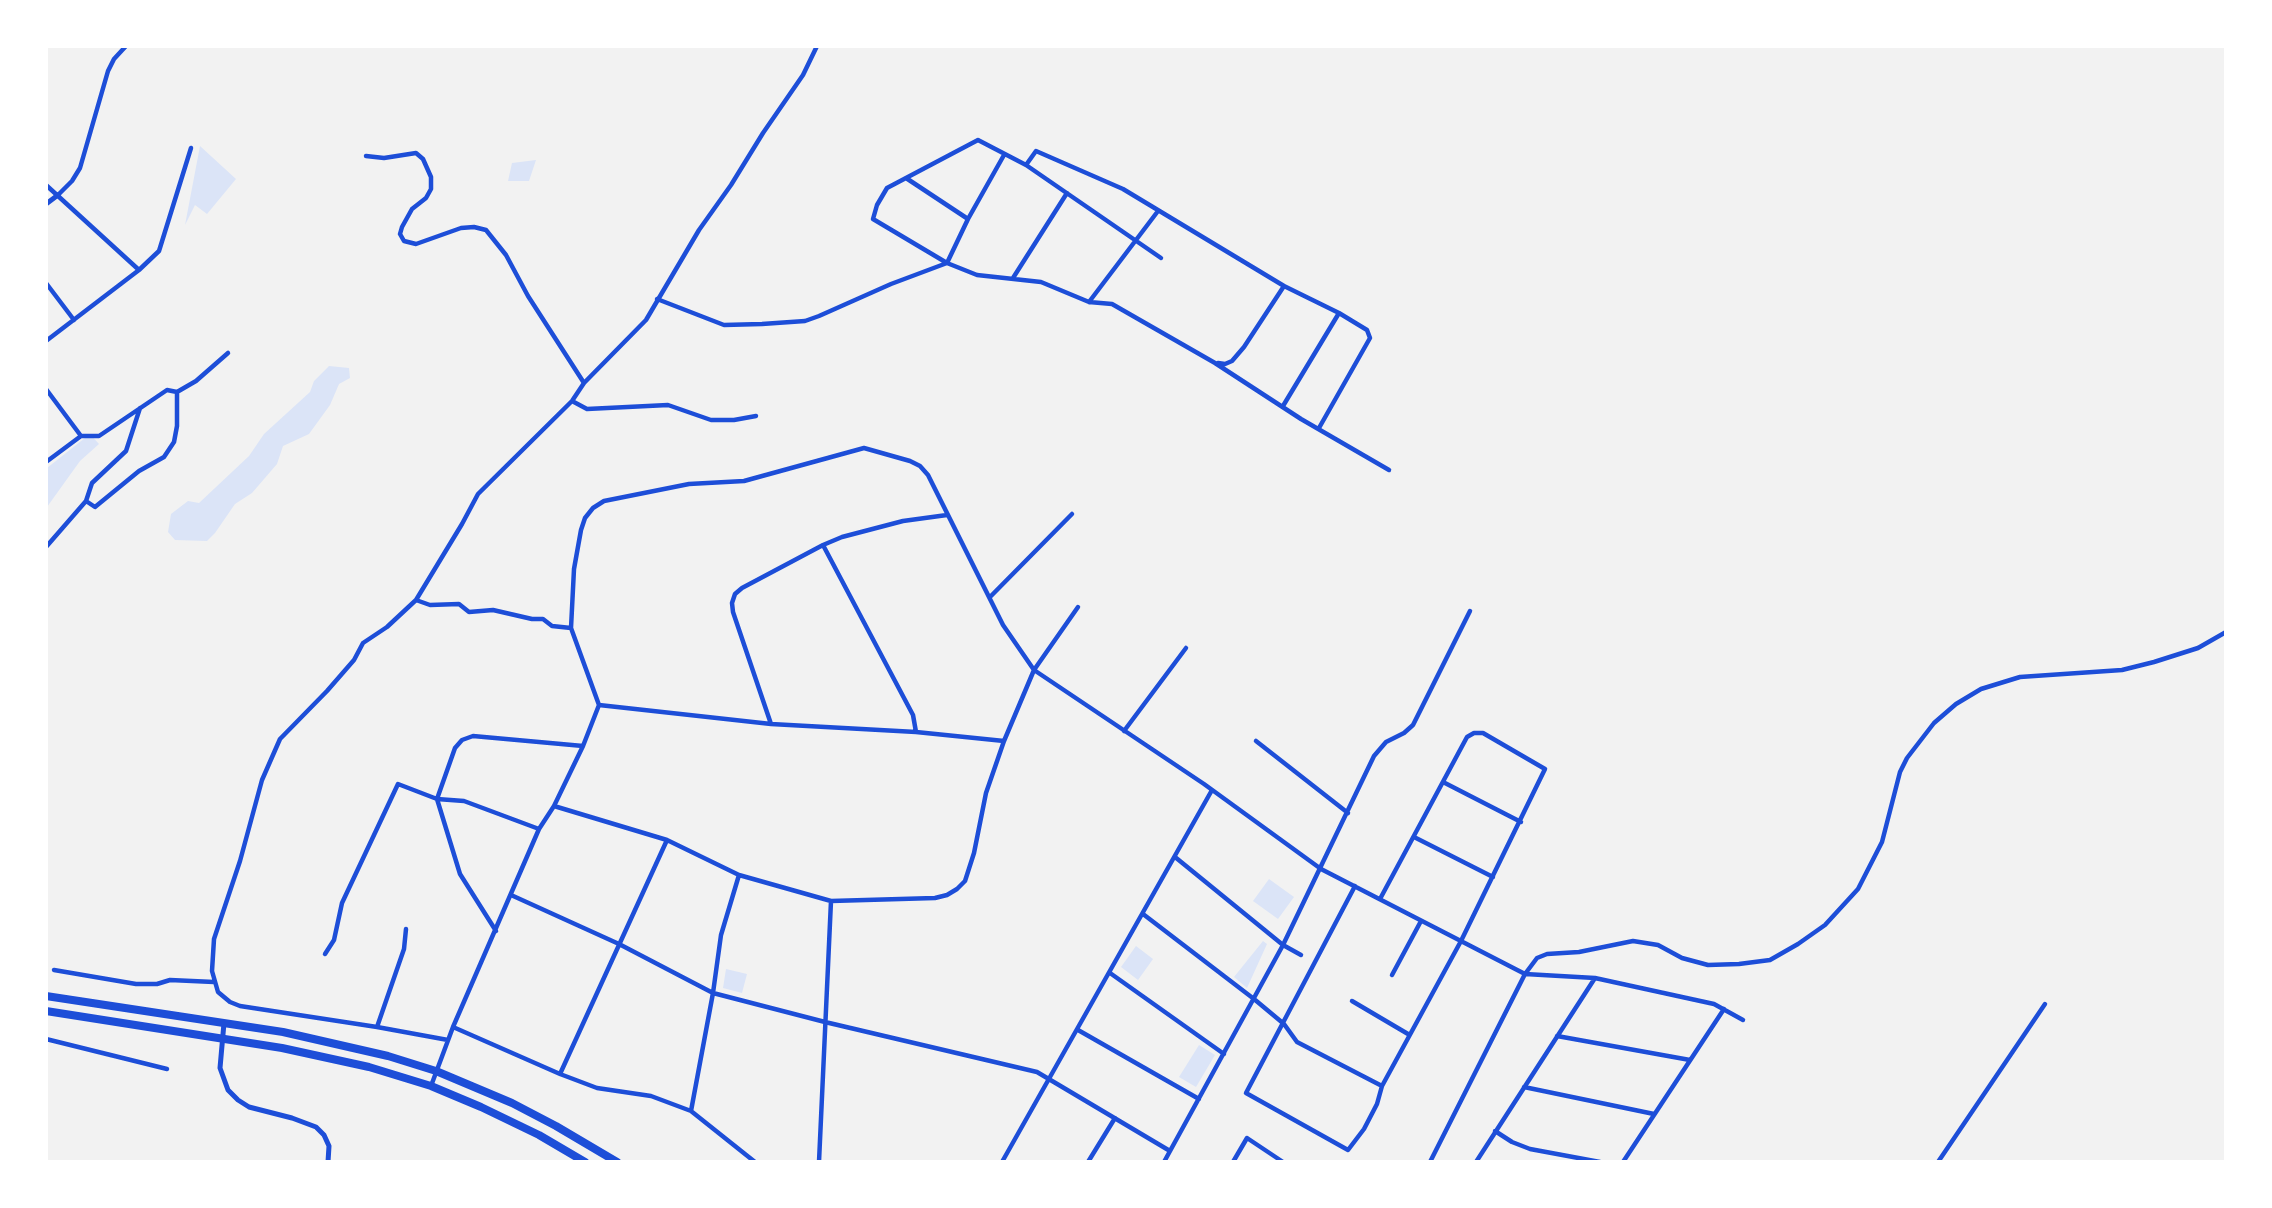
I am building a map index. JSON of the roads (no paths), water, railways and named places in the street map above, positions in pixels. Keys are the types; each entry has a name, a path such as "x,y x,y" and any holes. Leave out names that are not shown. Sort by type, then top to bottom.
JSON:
{"highway":[{"path":"46,996 224,1023 334,1042 374,1052 436,1071 535,1114 617,1161"},
{"path":"46,1011 331,1057 431,1086 513,1121 585,1161"}],"street":[{"path":"46,204 72,181 80,168 108,71 114,59 126,46"},
{"path":"448,1041 377,1026 240,1006 218,992 211,960 214,939 240,861 262,780 280,739 354,660 363,643 387,627 416,600 478,494 572,401 584,383 645,320 699,230 731,186 791,90 803,75 818,46"},
{"path":"1161,258 1026,165 978,140 886,188 873,219 947,263 977,274 1041,282 1089,302 1112,304 1215,363 1301,419 1389,470"},
{"path":"46,341 140,270 159,251 190,148"},
{"path":"1026,165 1036,151 1123,189 1284,286 1339,313 1366,330 1370,338 1319,428"},
{"path":"366,156 384,158 416,153 423,159 431,177 431,189 426,198 412,209 406,218 400,234 404,241 416,244 461,228 474,227 486,230 506,255 528,296 584,383"},
{"path":"657,299 724,324 805,321 947,263 968,219 1004,155"},
{"path":"906,178 968,219"},
{"path":"46,185 140,270"},
{"path":"1013,278 1067,192"},
{"path":"1089,302 1158,211"},
{"path":"46,283 74,320"},
{"path":"1215,363 1225,364 1232,361 1244,347 1284,286"},
{"path":"1283,406 1339,313"},
{"path":"46,462 81,436 99,436 167,390 177,392 196,381 228,353"},
{"path":"46,389 81,436"},
{"path":"86,501 95,507 139,471 164,457 174,442 177,426 177,392"},
{"path":"572,401 587,409 668,405 711,420 734,420 756,416"},
{"path":"46,547 86,501 92,483 126,451 140,408"},
{"path":"431,1086 453,1027 539,829 554,806 584,746 599,705 571,628 574,569 581,530 589,513 604,501 689,484 744,481 864,448 920,466 928,475 1011,639 1034,670 1212,790 1321,869 1526,974 1595,978 1714,1004 1743,1020"},
{"path":"990,597 1072,514"},
{"path":"771,724 733,612 733,598 742,588 823,545 880,526 947,515"},
{"path":"823,545 913,715 916,732"},
{"path":"416,600 430,604 459,604 469,612 493,610 532,619 543,619 552,626 571,628"},
{"path":"554,806 667,840 740,875 831,901 947,896 965,881 974,854 986,793 1004,741 1034,670 1078,607"},
{"path":"1164,1161 1283,945 1377,751 1386,742 1404,734 1413,725 1470,611"},
{"path":"1430,1161 1533,961 1542,956 1579,952 1633,941 1658,945 1682,958 1708,964 1770,960 1825,925 1857,888 1882,842 1900,772 1907,758 1934,723 1956,704 1981,689 2020,677 2121,670 2154,662 2198,648 2226,632"},
{"path":"1124,730 1186,648"},
{"path":"599,705 771,724 916,732 1004,741"},
{"path":"1355,886 1246,1093 1348,1150 1364,1129 1377,1104 1382,1086 1408,1034 1461,941 1545,769 1487,735 1474,733 1467,737 1380,899"},
{"path":"496,931 460,874 436,799 455,748 462,740 469,737 584,746"},
{"path":"1256,741 1348,813"},
{"path":"1443,782 1521,822"},
{"path":"325,954 334,940 342,903 398,784 436,799 464,801 539,829"},
{"path":"1002,1161 1050,1080 1212,790"},
{"path":"1414,837 1493,877"},
{"path":"560,1074 667,840"},
{"path":"1175,857 1283,945 1301,955"},
{"path":"691,1111 713,993 721,935 740,875"},
{"path":"511,895 619,944 713,993 1037,1072 1170,1151"},
{"path":"819,1161 831,901"},
{"path":"1143,914 1254,999 1284,1024 1297,1042 1382,1086"},
{"path":"1392,975 1421,921"},
{"path":"377,1026 404,949 406,929"},
{"path":"54,970 136,984 157,984 170,980 214,982"},
{"path":"1110,973 1224,1054"},
{"path":"1476,1161 1595,978"},
{"path":"1352,1001 1408,1034"},
{"path":"1938,1161 2045,1004"},
{"path":"1623,1161 1724,1009"},
{"path":"224,1023 220,1068 224,1083 232,1095 249,1107 292,1118 316,1128 327,1140 330,1152 328,1161"},
{"path":"453,1027 597,1088 651,1096 691,1111 754,1161"},
{"path":"1078,1030 1199,1100"},
{"path":"1557,1036 1690,1060"},
{"path":"46,1040 167,1069"},
{"path":"1524,1088 1654,1114"},
{"path":"1088,1161 1115,1118"},
{"path":"1495,1131 1512,1142 1530,1149 1600,1161"},
{"path":"1233,1161 1247,1138 1283,1161"}]}
